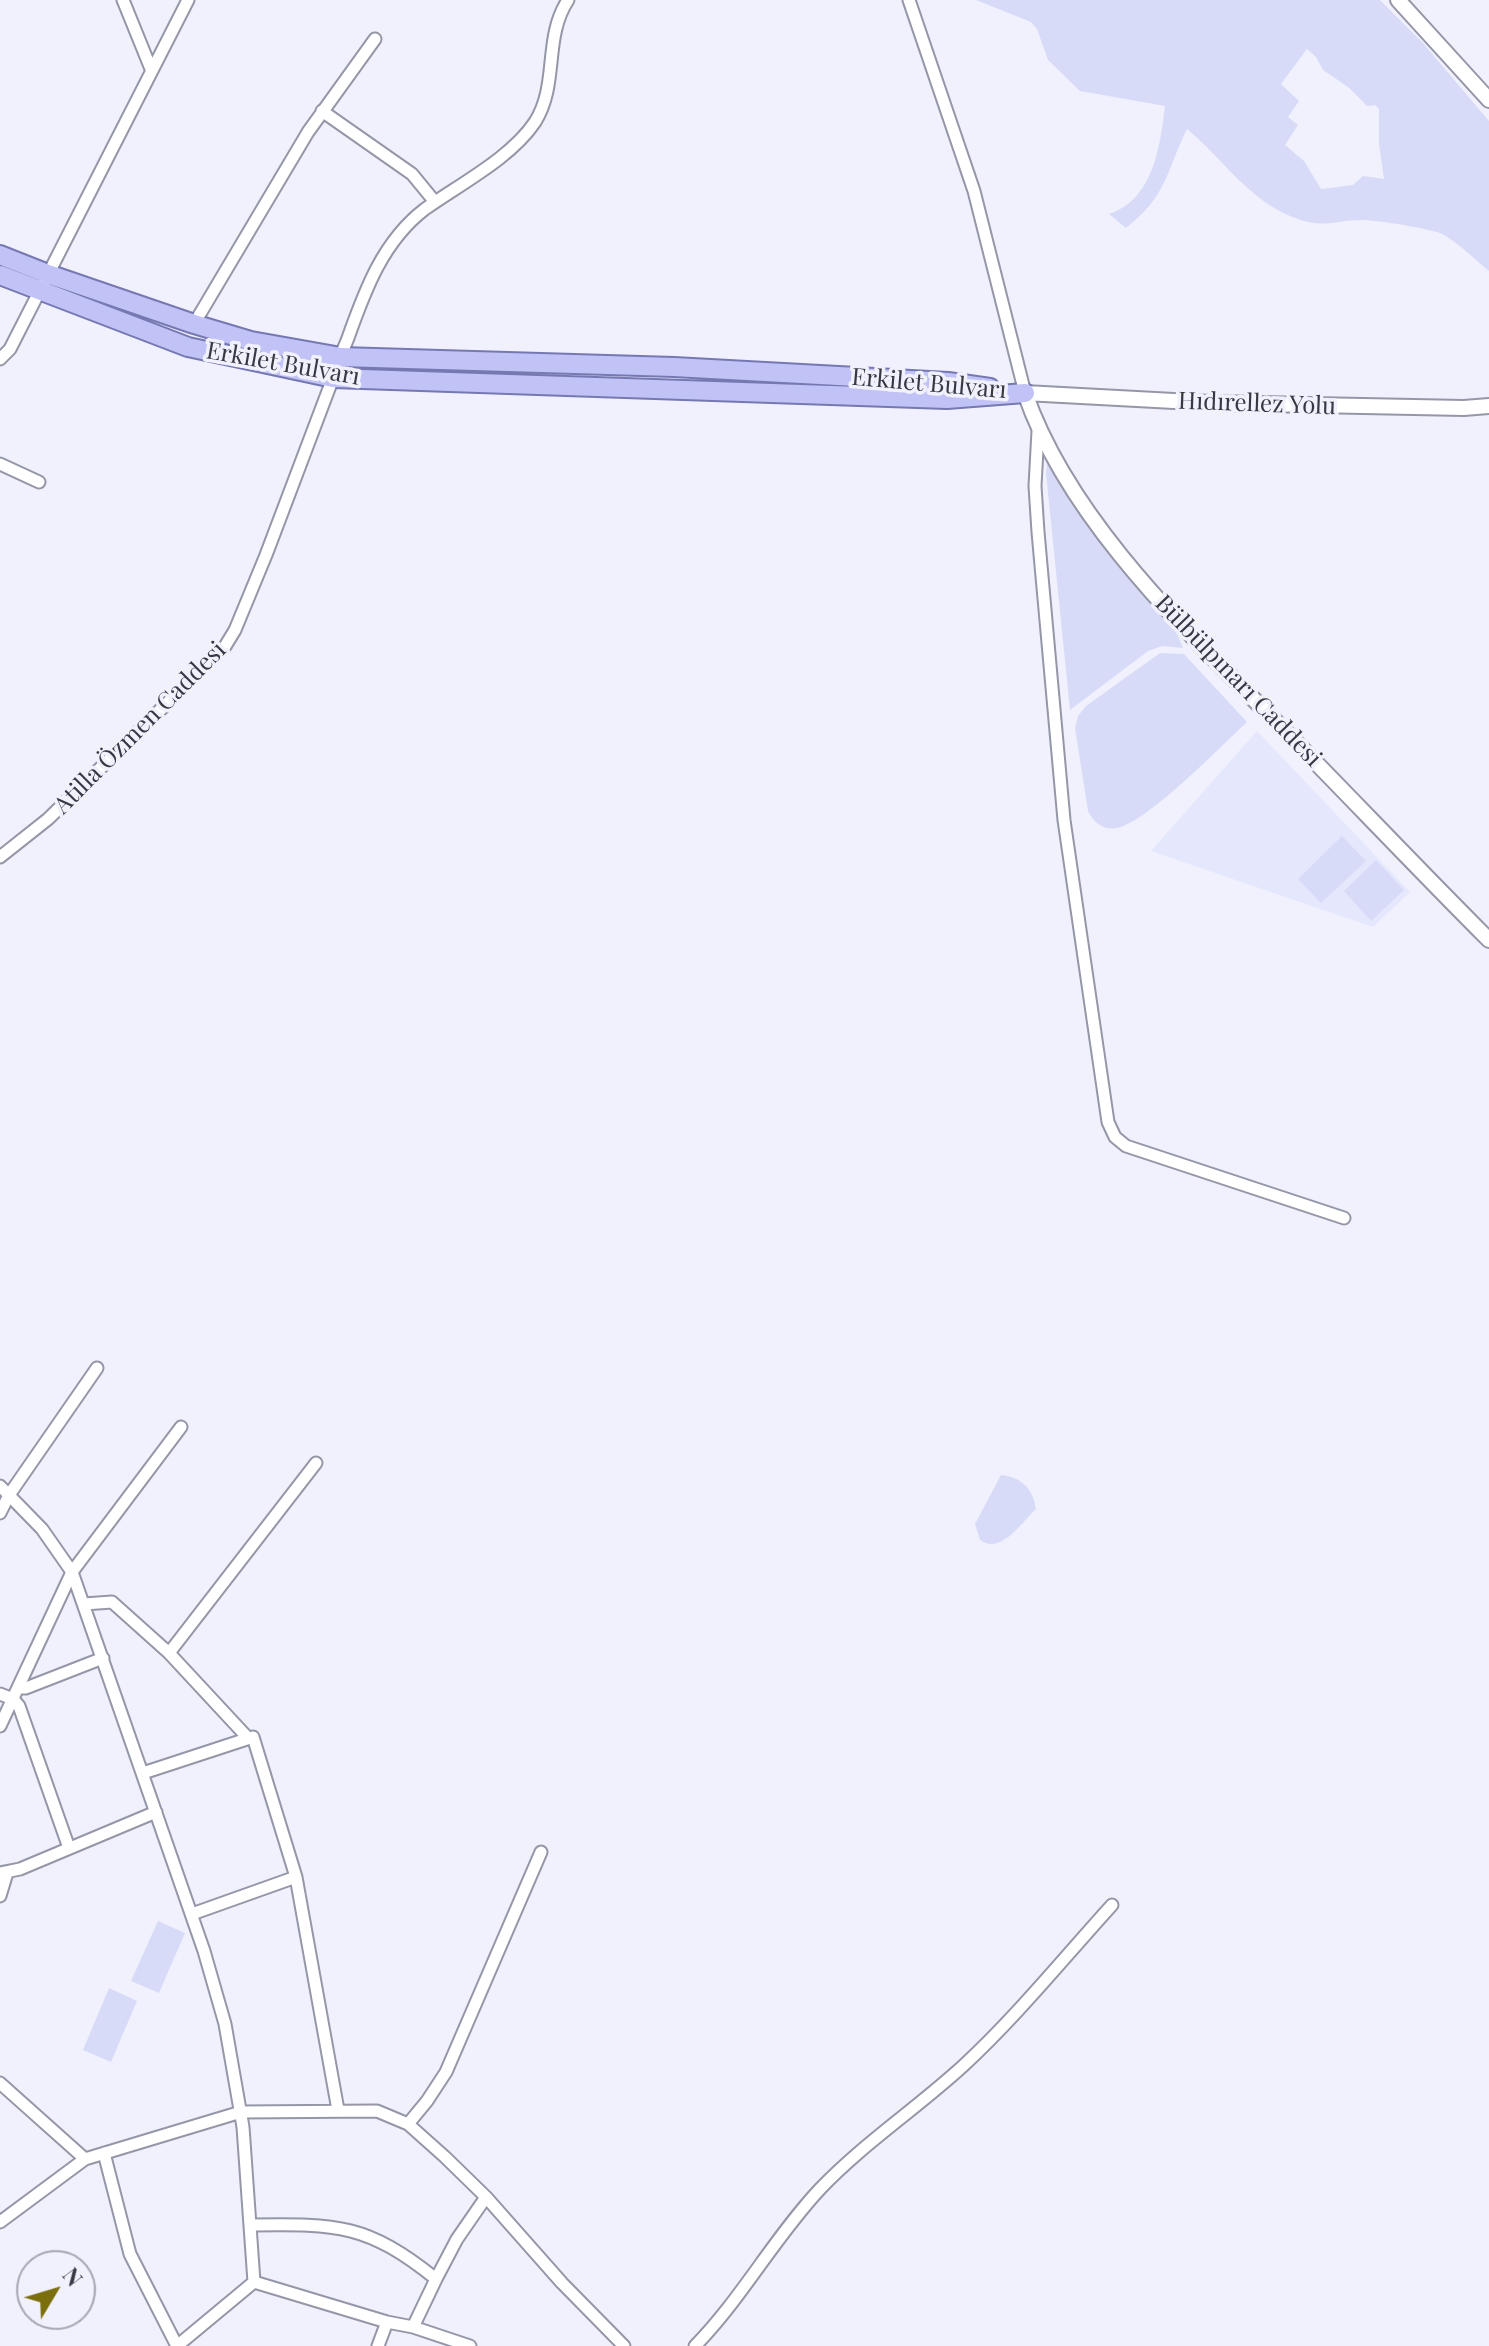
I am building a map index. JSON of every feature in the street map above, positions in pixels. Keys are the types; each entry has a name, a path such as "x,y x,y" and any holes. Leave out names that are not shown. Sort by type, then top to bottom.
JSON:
{"main road":[{"name":"Erkilet Bulvarı","path":"0,255 44,283 188,347 333,378 947,399 1025,393"},
{"name":"Erkilet Bulvarı","path":"0,275 44,283 251,341 341,357 705,369 948,382 1025,393"}],"street":[{"path":"123,0 151,69"},
{"path":"0,359 44,283 188,0"},
{"name":"Atilla Özmen Caddesi","path":"0,857 48,819 224,648 235,630 266,555 359,304 383,256 405,227 511,148 534,124 546,95 553,31 568,0"},
{"path":"909,0 974,191 1025,393"},
{"path":"1398,0 1489,100"},
{"path":"194,324 322,111 375,39"},
{"path":"322,111 412,174 435,202"},
{"name":"Hıdırellez Yolu","path":"1025,393 1211,403 1489,406"},
{"name":"Bülbülpınarı Caddesi","path":"1025,393 1038,431 1096,521 1157,598 1489,940"},
{"path":"1038,431 1035,486 1038,532 1064,820 1111,1130 1126,1146 1344,1218"},
{"path":"0,464 39,482"},
{"path":"0,1513 4,1490 97,1368"},
{"path":"0,1726 72,1572 181,1427"},
{"path":"169,1653 316,1463"},
{"path":"4,1490 42,1529 72,1572 192,1914 225,2024 241,2112 254,2282"},
{"path":"84,1604 112,1602 169,1653 248,1738"},
{"path":"0,1694 15,1693 103,1658"},
{"path":"15,1693 69,1848"},
{"path":"143,1773 253,1737 296,1877 338,2110"},
{"path":"0,1896 3,1873 156,1812"},
{"path":"408,2124 446,2072 541,1852"},
{"path":"192,1914 296,1877"},
{"path":"695,2346 822,2187 977,2052 1112,1905"},
{"path":"0,2083 85,2159"},
{"path":"0,2222 85,2159 241,2112 377,2111 408,2124 486,2197 553,2274 624,2346"},
{"path":"104,2153 130,2254 177,2346 254,2282"},
{"path":"413,2327 457,2239 486,2197"},
{"path":"250,2225 308,2224 354,2231 399,2251 436,2279"},
{"path":"254,2282 470,2346"},
{"path":"378,2346 387,2322"}],"shaded area":[{"path":"976,0 1380,0 1423,43 1489,121 1489,271 1453,241 1434,231 1367,220 1318,223 1283,213 1239,180 1187,129 1158,194 1126,228 1109,214 1124,207 1145,184 1157,154 1165,106 1080,91 1048,60 1037,29 1031,22","holes":["1307,49 1323,70 1348,87 1367,106 1375,105 1379,109 1379,144 1384,179 1363,176 1353,185 1321,189 1304,161 1285,145 1298,125 1288,117 1299,101 1281,84"]},
{"path":"1049,448 1167,609 1183,648 1162,646 1148,651 1070,710 1046,473"},
{"path":"1160,653 1184,654 1247,722 1147,812 1117,828 1103,827 1088,811 1075,728 1078,716 1086,706"},
{"path":"1257,731 1410,892 1373,927 1151,851"},
{"path":"1342,836 1366,861 1321,903 1298,879"},
{"path":"1376,860 1404,890 1371,921 1344,891"},
{"path":"1001,1475 1025,1485 1036,1509 1010,1535 988,1544 980,1540 975,1524"},
{"path":"158,1921 185,1933 159,1993 131,1981"},
{"path":"109,1988 137,2001 111,2062 83,2050"}]}
